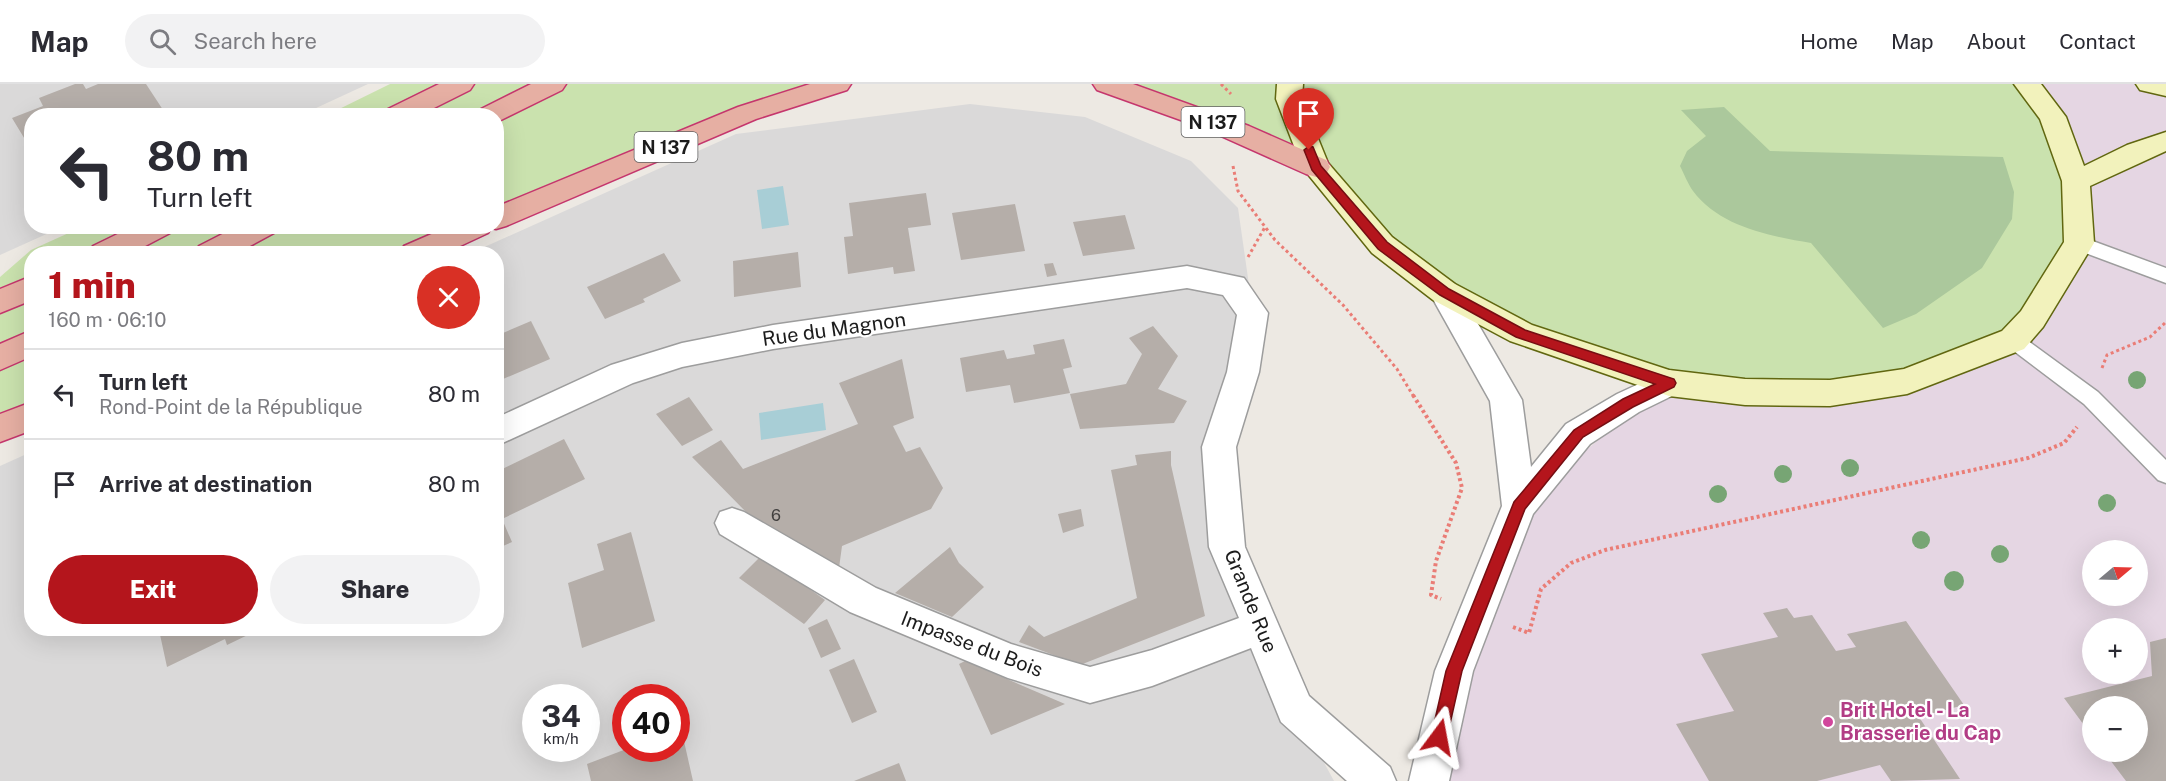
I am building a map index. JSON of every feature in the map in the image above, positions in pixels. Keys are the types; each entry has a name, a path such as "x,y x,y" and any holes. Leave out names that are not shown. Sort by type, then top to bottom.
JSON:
{"highway":[{"path":"393,108 435,84"},
{"path":"412,108 461,84"},
{"path":"504,108 553,84"},
{"name":"N 137","path":"504,216 747,113 838,84"},
{"name":"N 137","path":"1106,84 1183,109 1316,167"},
{"path":"119,246 144,234"},
{"path":"225,246 248,234"},
{"path":"432,246 460,234"},
{"path":"0,302 24,291"},
{"path":"0,358 24,346"},
{"path":"0,429 24,418"}],"main road":[{"path":"1290,84 1289,99 1316,167 1382,245 1444,292 1521,333 1669,383 1745,392 1830,393 1907,381 2013,340 2032,319 2079,243 2076,181 2053,117 2027,84"},
{"path":"2149,84 2166,87"},
{"path":"2076,181 2166,141"}],"street":[{"name":"Rue du Magnon","path":"504,430 622,374 682,354 773,337 1187,277 1233,286 1252,313"},
{"path":"1444,292 1506,400 1519,506"},
{"name":"Grande Rue","path":"1252,313 1243,372 1219,447 1227,547 1295,709 1376,781"},
{"path":"1429,781 1454,671 1519,506 1578,434 1628,403 1669,383"},
{"name":"Impasse du Bois","path":"732,523 863,600 1008,661 1090,685 1152,668 1261,627"}],"lane":[{"path":"2079,243 2166,276"},
{"path":"2013,340 2091,398 2166,474"}],"path":[{"path":"1235,132 1233,164 1238,191 1275,240 1343,305 1397,369 1456,463 1462,488 1436,561 1431,595 1476,615 1529,633 1541,590 1572,563 1605,550 2028,458 2064,443 2082,420 2107,355 2150,337 2166,322"}],"shaded area":[{"path":"0,84 368,84 316,108 24,108 24,234 46,234 0,255"},
{"path":"2027,84 2166,84 2166,781 1429,781 1519,506"},
{"path":"970,104 1085,117 1191,161 1238,208 1253,313 1219,447 1227,547 1295,709 1334,781 0,781 0,466 24,455 24,636 504,636 504,246 487,246 736,134"}],"green space":[{"path":"390,84 838,84 504,216 504,108 341,108"},
{"path":"1106,84 2026,84 2051,117 2078,227 2030,319 1907,381 1669,383 1444,292 1316,167"},
{"path":"1724,107 1770,151 2003,157 2014,192 2012,219 1982,268 1916,314 1883,328 1811,243 1763,233 1731,221 1704,203 1693,191 1680,166 1687,151 1706,136 1681,110"},
{"path":"66,234 461,234 431,246 40,246"},
{"path":"24,256 24,420 0,430 0,277"}],"water":[{"path":"783,186 789,225 762,229 757,190"},
{"path":"823,403 826,430 761,440 759,413"}],"building":[{"path":"75,84 83,84 86,89 98,84 146,84 162,108 38,108 43,106 39,98"},
{"path":"24,113 24,138 12,118"},
{"path":"926,193 931,225 908,228 915,271 894,274 893,267 848,274 844,237 853,236 849,203"},
{"path":"1015,204 1025,251 961,260 952,213"},
{"path":"1125,215 1135,249 1083,256 1073,222"},
{"path":"798,252 801,287 734,297 733,261"},
{"path":"664,253 681,281 643,299 645,302 605,319 587,287"},
{"path":"1053,263 1057,275 1047,277 1044,264"},
{"path":"531,321 550,359 504,379 504,333"},
{"path":"1153,326 1178,356 1158,389 1187,401 1174,423 1080,429 1070,394 1126,384 1142,354 1129,338"},
{"path":"1064,339 1072,367 1063,369 1070,393 1014,403 1010,385 966,392 960,358 1004,350 1007,359 1035,354 1033,345"},
{"path":"902,359 914,418 893,426 906,452 920,447 943,488 931,509 842,546 839,568 747,513 692,457 721,440 743,469 858,424 839,383"},
{"path":"689,397 713,430 682,446 656,414"},
{"path":"564,439 585,479 504,518 504,468"},
{"path":"1171,451 1171,465 1205,616 1080,665 1019,642 1029,625 1044,637 1137,598 1111,470 1137,465 1135,455"},
{"path":"1081,509 1084,526 1063,533 1058,514"},
{"path":"504,524 512,542 504,546"},
{"path":"631,532 655,621 582,648 568,583 604,570 597,544"},
{"path":"950,547 959,563 984,587 952,617 895,593"},
{"path":"762,555 825,600 804,624 739,578"},
{"path":"1787,608 1794,618 1812,615 1836,651 1856,647 1847,634 1906,621 1964,705 1919,717 1960,779 1891,781 1880,765 1817,781 1709,781 1676,724 1734,711 1701,654 1778,637 1763,613"},
{"path":"827,619 841,649 821,658 808,628"},
{"path":"160,636 246,636 227,645 225,639 167,667"},
{"path":"2166,638 2166,781 2126,781 2112,762 2148,762 2148,696 2082,696 2082,722 2064,698 2120,684 2148,684 2148,677 2152,676 2150,642"},
{"path":"854,659 877,712 852,723 829,670"},
{"path":"965,661 1065,704 991,735 959,664"},
{"path":"612,754 612,762 689,762 693,781 591,781 587,764 600,762 600,759"},
{"path":"899,763 906,781 854,781"}],"place":[{"name":"Brit Hotel - La Brasserie du Cap","path":"1828,722"}],"route":[{"path":"1309,150 1316,167 1382,245 1444,292 1521,333 1669,383 1628,403 1578,434 1519,506 1454,671 1439,737"}]}
